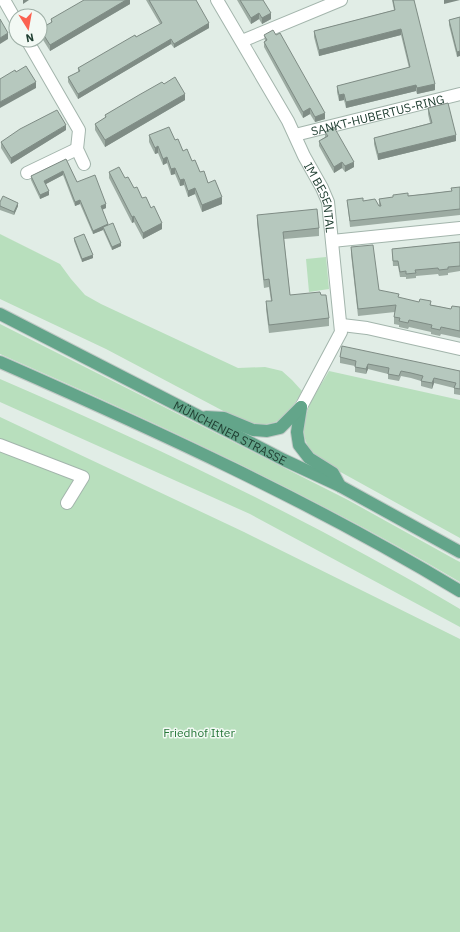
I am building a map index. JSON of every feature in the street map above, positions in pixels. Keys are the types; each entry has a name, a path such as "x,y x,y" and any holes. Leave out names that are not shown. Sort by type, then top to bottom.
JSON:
{"main road":[{"name":"MÜNCHENER STRASSE","path":"0,314 340,486 460,552"},
{"path":"0,362 220,461 358,533 460,591"},
{"path":"201,417 224,418 253,430 267,431 280,428 301,408"},
{"path":"301,408 297,432 299,445 309,458 333,473 340,486"}],"street":[{"name":"IM BESENTAL","path":"217,0 288,120 326,196 342,325 339,339 307,392 301,408"},
{"path":"242,41 341,0"},
{"path":"32,48 80,130 77,149 84,164"},
{"name":"SANKT-HUBERTUS-RING","path":"295,135 460,94"},
{"path":"27,173 77,149"},
{"path":"332,241 460,228"},
{"path":"342,325 367,328 460,349"},
{"path":"0,445 83,478 67,503"}],"green space":[{"path":"0,234 60,264 85,295 101,304 238,368 265,367 282,371 302,391 291,409 281,419 267,424 246,423 106,349 0,299"},
{"path":"326,257 329,289 309,292 306,259"},
{"path":"0,324 348,500 460,562 460,582 348,519 233,461 117,406 0,354"},
{"path":"329,371 460,400 460,538 326,464 313,454 306,442 304,432 305,421 312,400"},
{"path":"0,379 176,458 291,515 460,609 460,627 250,514 0,402"},
{"name":"Friedhof Itter","path":"0,417 244,532 460,639 460,932 0,932"}],"building":[{"path":"84,0 126,0 50,45 48,42 48,24 52,22 51,19"},
{"path":"149,0 196,0 209,23 174,44 171,39 78,94 68,77 80,71 78,68 135,35 136,37 162,23"},
{"path":"240,0 263,0 271,13 262,18 259,13 251,18"},
{"path":"393,0 414,0 435,84 417,88 416,85 346,102 344,94 339,95 337,86 410,67 401,29 319,50 314,31 395,10"},
{"path":"460,17 460,51 457,52 449,20"},
{"path":"0,19 8,33 0,38"},
{"path":"273,30 276,35 280,33 325,113 315,117 310,108 303,112 264,42 267,40 264,35"},
{"path":"26,66 36,82 0,102 0,79 15,70 16,72"},
{"path":"175,77 185,94 105,140 95,124 106,117 105,115 162,82 164,84"},
{"path":"448,103 456,135 378,154 374,138 432,123 428,108"},
{"path":"57,110 66,125 11,158 1,142 20,129"},
{"path":"169,127 175,140 178,139 183,151 187,149 192,161 195,160 200,172 204,171 208,183 215,180 222,197 202,205 195,188 188,191 184,179 180,180 175,168 171,169 167,157 163,159 158,146 155,148 149,135"},
{"path":"334,127 354,162 345,166 342,162 334,167 319,141 328,136 325,132"},
{"path":"66,159 77,182 95,175 106,204 101,206 108,224 93,231 80,200 75,202 63,171 44,181 49,191 40,195 31,176"},
{"path":"119,167 125,178 128,177 134,188 137,187 142,198 146,197 151,208 154,206 162,223 143,233 134,216 132,217 109,172"},
{"path":"460,187 460,209 350,221 347,200 363,198 363,201 375,199 379,206 381,206 379,199 393,197 393,195 408,193 408,196 427,194 452,191 451,188"},
{"path":"3,196 18,203 14,212 0,206"},
{"path":"317,209 319,228 283,232 290,295 320,292 321,295 326,295 329,318 269,325 266,301 272,301 269,279 264,280 257,215"},
{"path":"113,223 121,243 112,247 103,227"},
{"path":"84,234 93,255 82,259 74,238"},
{"path":"460,242 460,266 448,267 448,269 439,270 438,268 415,270 416,273 406,274 406,271 400,272 398,261 393,261 392,249"},
{"path":"373,245 379,290 399,294 398,297 419,302 420,299 431,301 430,305 451,309 452,306 460,307 460,331 441,327 440,330 431,328 432,325 409,320 408,323 399,321 400,318 394,317 396,305 358,309 351,247"},
{"path":"342,346 460,371 460,389 454,388 456,383 434,378 432,383 421,381 423,376 411,373 401,371 399,376 388,374 389,368 368,364 366,369 355,367 356,361 340,357"}]}
